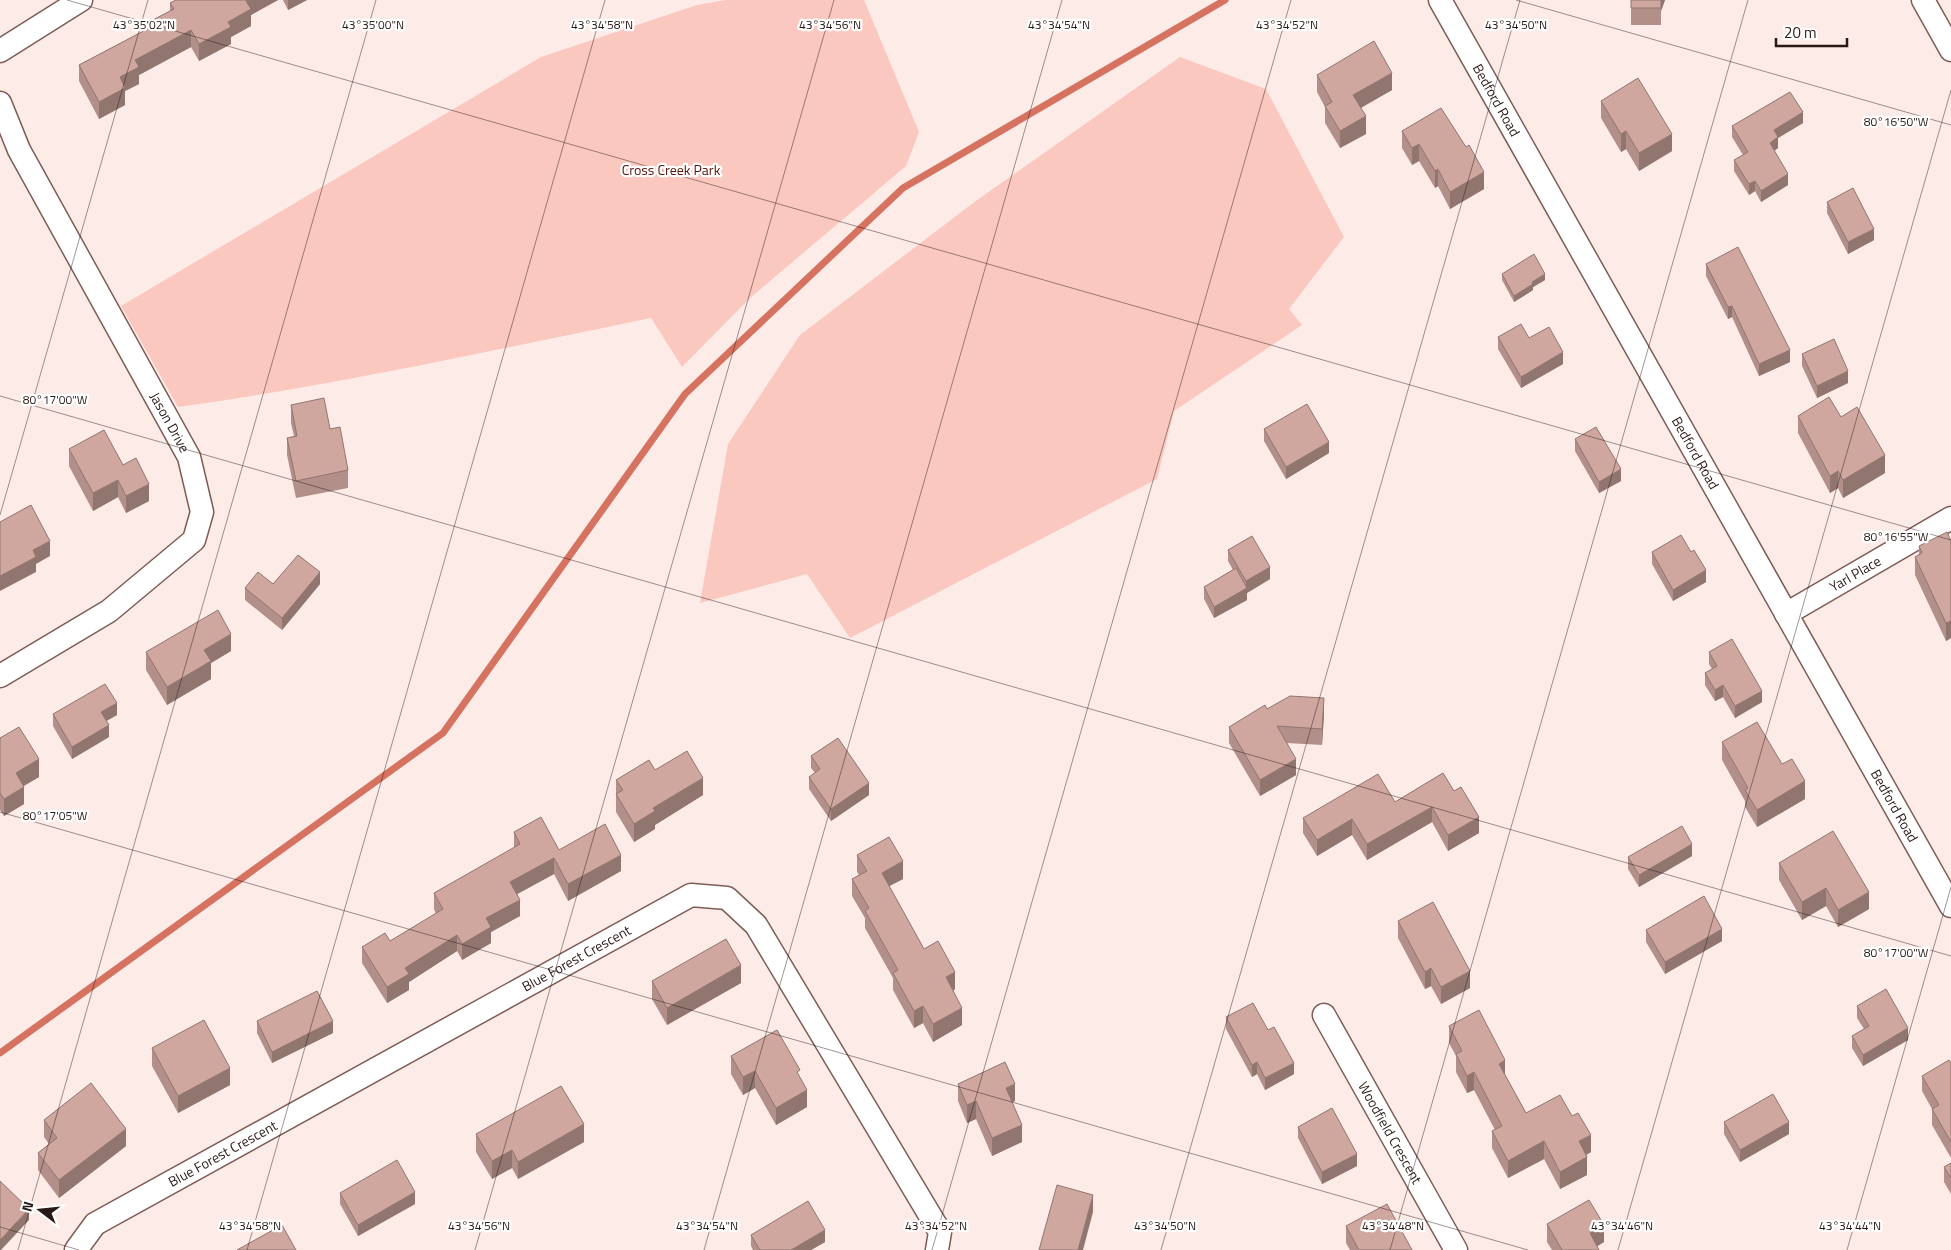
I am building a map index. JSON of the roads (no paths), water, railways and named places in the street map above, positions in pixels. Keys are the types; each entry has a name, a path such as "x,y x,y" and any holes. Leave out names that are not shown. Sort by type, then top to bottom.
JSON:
{"street":[{"path":"0,50 81,0"},
{"name":"Bedford Road","path":"1440,0 1951,906"},
{"path":"1923,0 1951,50"},
{"name":"Jason Drive","path":"0,103 19,150 189,457 202,512 194,540 109,611 0,676"},
{"name":"Yarl Place","path":"1786,614 1951,518"},
{"name":"Blue Forest Crescent","path":"76,1250 96,1224 691,895 727,898 756,925 940,1232 937,1250"},
{"name":"Woodfield Crescent","path":"1324,1015 1456,1250"}],"waterway":[{"path":"0,1053 443,733 685,394 903,188 1225,0"}],"park label":[{"name":"Cross Creek Park","path":"671,170"}]}
